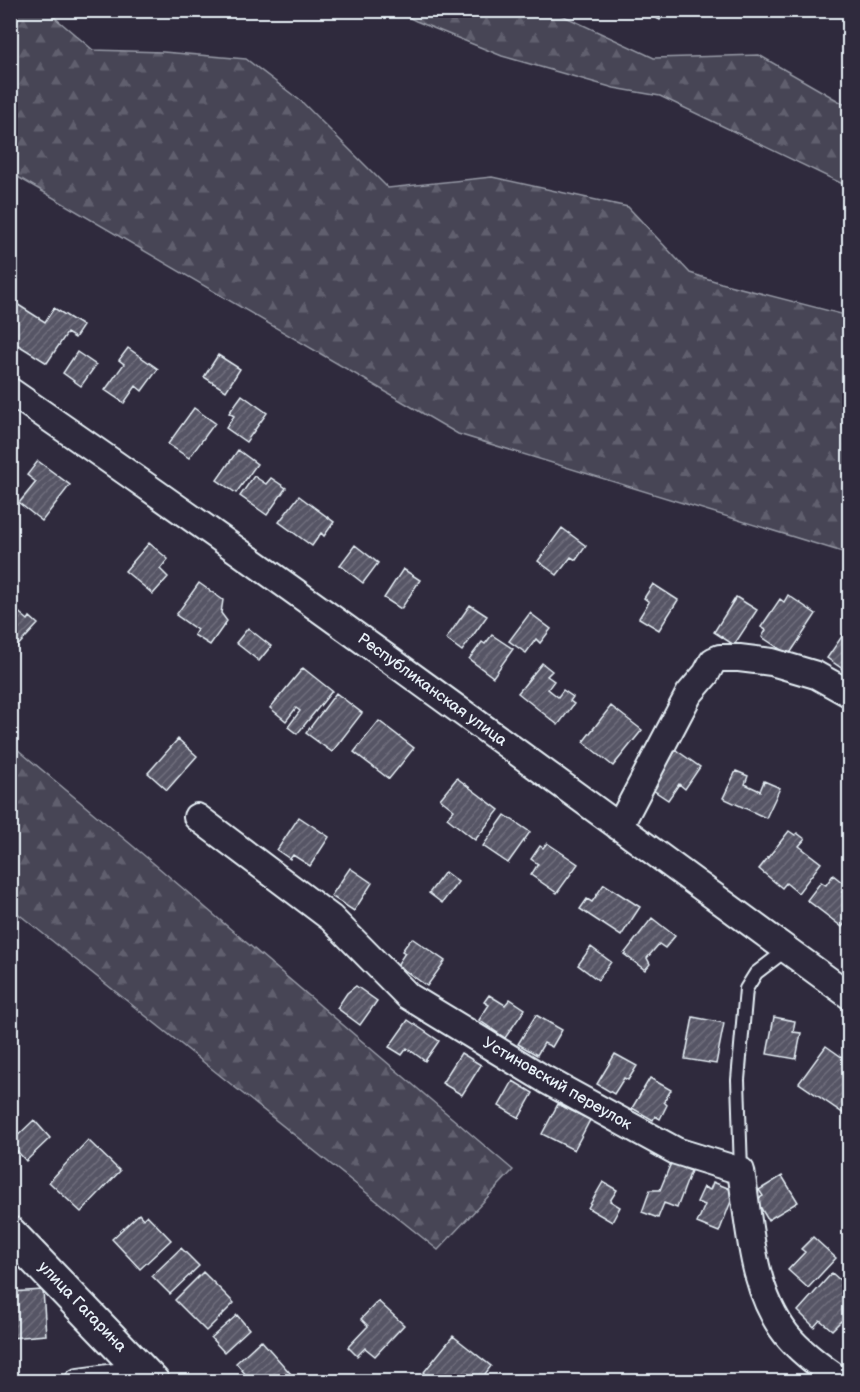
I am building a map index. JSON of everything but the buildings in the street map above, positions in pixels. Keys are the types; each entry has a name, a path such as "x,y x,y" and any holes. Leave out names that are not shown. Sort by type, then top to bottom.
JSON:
{"street":[{"name":"Республиканская улица","path":"10,391 144,483 423,683 849,996"},
{"path":"619,827 689,694 706,674 713,661 720,658 739,658 772,662 816,675 849,694"},
{"name":"Устиновский переулок","path":"197,817 331,918 408,996 546,1080 676,1151 741,1171"},
{"path":"741,1171 753,1256 769,1306 787,1336 824,1369 843,1382"},
{"name":"улица Гагарина","path":"10,1233 150,1378"},
{"path":"78,1382 150,1378"}],"lane":[{"path":"741,1171 738,1080 746,989 756,973 786,950"}],"green space":[{"path":"11,10 47,11 93,50 163,52 246,59 302,102 388,188 492,177 628,207 690,273 849,316 849,554 458,434 11,173"},
{"path":"396,11 553,11 654,58 759,55 849,107 849,187 660,96 614,88 502,56"},
{"path":"11,744 513,1170 438,1250 11,908"}]}
